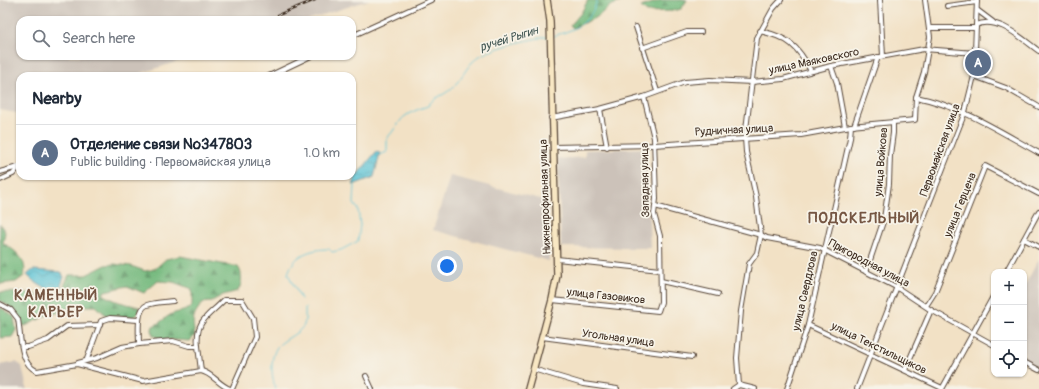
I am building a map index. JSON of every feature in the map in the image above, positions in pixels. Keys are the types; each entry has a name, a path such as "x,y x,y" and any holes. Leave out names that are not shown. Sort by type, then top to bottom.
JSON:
{"street":[{"path":"356,34 431,0"},
{"name":"Нижнепрофильная улица","path":"528,389 552,300 557,259 548,0"},
{"path":"739,385 737,358 741,311 749,264 757,253 761,234 756,196 746,152 745,138 756,43 760,31 781,0"},
{"name":"улица Свердлова","path":"787,389 808,325 853,126 880,56 880,0"},
{"path":"925,0 930,28 924,72 916,97 937,102 965,112 1039,153"},
{"path":"947,6 977,1"},
{"name":"Первомайская улица","path":"857,389 965,112 974,76 977,1"},
{"path":"977,10 1039,51"},
{"path":"930,28 976,26 984,22 993,22"},
{"path":"636,27 657,91"},
{"path":"760,31 783,38 794,45 811,71"},
{"path":"642,48 687,32 701,32"},
{"name":"улица Маяковского","path":"552,118 600,109 685,82 699,80 752,82 783,79 831,66 880,56 927,49 975,53"},
{"path":"277,72 303,60"},
{"path":"831,66 837,83 845,127"},
{"path":"974,76 1006,88 1039,107"},
{"name":"Западная улица","path":"644,96 653,132 654,219 660,236 661,302 658,311"},
{"name":"Рудничная улица","path":"553,147 654,145 802,135 845,127 914,120 916,97"},
{"path":"600,109 607,147"},
{"name":"улица Войкова","path":"866,272 884,219 889,184 893,122"},
{"name":"улица Герцена","path":"926,306 935,292 985,166 1039,194"},
{"path":"0,172 16,168"},
{"path":"0,180 12,174 16,170"},
{"name":"Пригородная улица","path":"655,206 761,234 767,238 820,248 896,287 930,310 991,344"},
{"path":"1008,269 1039,211"},
{"path":"1024,240 1039,247"},
{"path":"557,259 660,270"},
{"path":"661,281 718,294"},
{"path":"942,389 991,299"},
{"path":"76,364 85,365 143,381 201,371 207,373 222,386 231,389 255,337 253,318 242,300 224,300 205,318 198,328 198,346 201,371"},
{"name":"улица Газовиков","path":"552,300 658,311"},
{"path":"139,344 138,320 145,306 173,301"},
{"path":"0,304 11,310 18,319 28,366 37,371 76,364 87,359 97,358 122,347 139,344 174,340 189,346 198,346"},
{"path":"905,370 930,310"},
{"path":"87,359 96,331 101,321 104,319 138,320"},
{"path":"23,347 28,347 48,340 66,326 100,325"},
{"name":"улица Текстильщиков","path":"808,325 942,389"},
{"name":"Угольная улица","path":"542,337 692,357"},
{"path":"1027,364 1039,370"},
{"path":"533,369 583,384 617,389"},
{"path":"366,376 372,389"},
{"path":"733,389 739,385 755,389"}],"shaded area":[{"path":"0,0 369,0 319,16 16,16 16,60 182,60 145,72 16,72 16,113 0,110"},
{"path":"646,148 650,248 561,247 558,159 585,157 585,150"},
{"path":"450,176 548,201 549,261 433,230"},
{"path":"1039,259 1038,369 1027,364 1027,281"},
{"path":"16,362 22,366 27,389 0,389 0,365"}],"green space":[{"path":"588,0 625,0 610,6 597,17 573,28 570,26 581,13"},
{"path":"661,0 687,0 681,9 672,11 647,12 641,7"},
{"path":"0,224 5,232 3,243 20,256 23,261 25,270 24,276 16,282 0,284"},
{"path":"180,256 238,267 241,276 238,291 223,295 210,302 203,303 199,307 194,318 193,326 195,336 190,341 160,339 153,335 153,326 170,315 192,306 192,289 173,282 158,281 144,293 127,286 105,291 103,294 105,296 119,302 139,307 138,314 132,317 107,316 96,306 73,306 61,312 50,314 25,326 22,325 19,316 14,310 0,301 0,292 33,293 42,297 57,298 60,295 69,275 86,275 106,265 114,264 131,266 145,271 151,270 156,268 166,259"},
{"path":"0,307 14,317 16,330 12,337 0,338"}],"water":[{"path":"376,152 380,153 374,177 353,185 356,180 356,176"},
{"path":"33,270 61,272 64,277 60,288 51,289 38,284 27,275"}],"waterway":[{"name":"ручей Рыгин","path":"553,36 581,25 591,15 597,0"},
{"name":"ручей Рыгин","path":"380,155 387,152 387,138 399,122 413,112 428,106 430,103 449,91 456,84 470,64 477,58 490,51 532,39 547,37"},
{"name":"ручей Рыгин","path":"301,299 288,274 290,267 294,262 303,254 315,250 329,249 332,252 341,250 358,241 360,225 358,209 354,204 355,185"},
{"name":"ручей Рыгин","path":"276,389 272,372 274,353 280,344 303,327 305,320 305,308"}],"railway":[{"path":"278,15 315,0"}],"place":[{"name":"Отделение связи №347803","path":"978,63"}],"district":[{"name":"ПОДСКЕЛЬНЫЙ","path":"864,218"},
{"name":"КАМЕННЫЙ КАРЬЕР","path":"56,304"}]}
